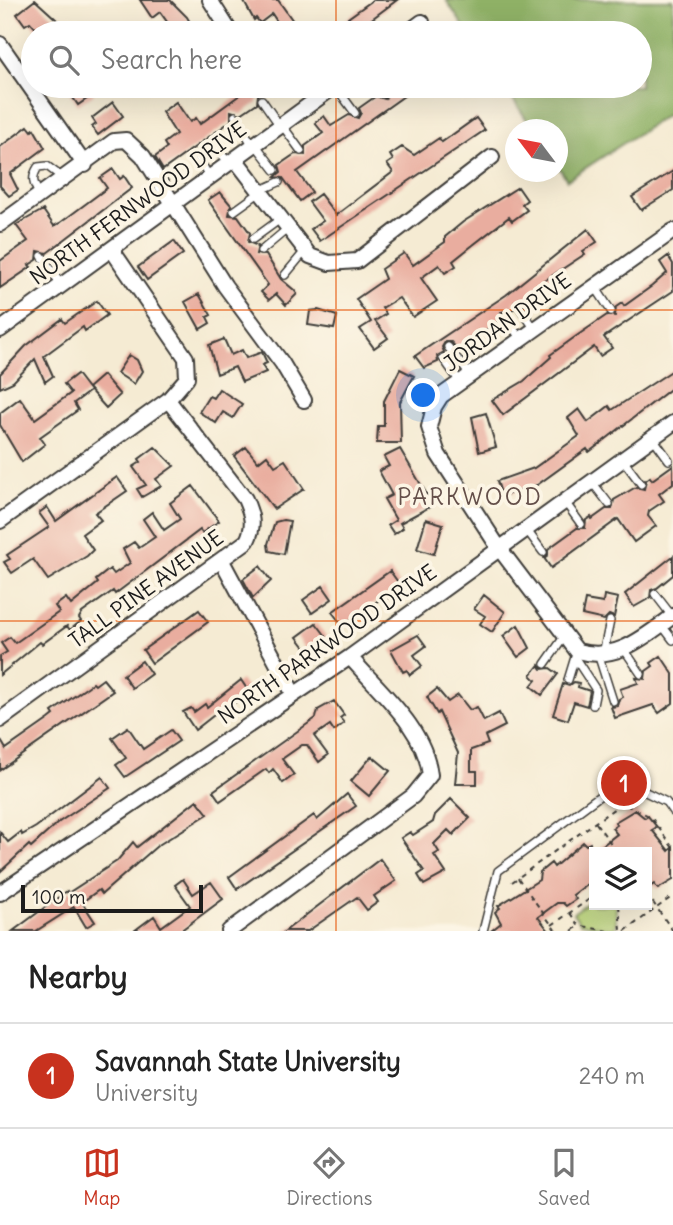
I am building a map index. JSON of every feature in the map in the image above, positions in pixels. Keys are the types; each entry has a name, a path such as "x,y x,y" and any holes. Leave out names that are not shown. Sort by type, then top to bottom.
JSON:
{"street":[{"path":"212,3 223,21"},
{"path":"0,44 21,74"},
{"path":"38,98 85,165"},
{"name":"NORTH FERNWOOD DRIVE","path":"0,330 112,250 171,202 318,98"},
{"path":"0,224 85,165 114,141 126,140 143,156 225,286 282,363 304,400"},
{"path":"232,161 305,251 310,256 329,263 357,261 492,157"},
{"name":"JORDAN DRIVE","path":"576,655 499,548 438,454 429,427 434,407 441,396 673,231"},
{"path":"0,521 169,401 187,378 186,358 112,250"},
{"name":"TALL PINE AVENUE","path":"0,720 247,541 252,530 253,517 245,499 169,401"},
{"name":"NORTH PARKWOOD DRIVE","path":"0,893 350,657 673,423"},
{"path":"222,561 293,693"},
{"path":"576,655 601,654 624,649 669,619"},
{"path":"229,931 413,796 430,775 428,755 419,737 350,657"}],"lane":[{"path":"343,98 355,113"},
{"path":"262,100 301,151"},
{"path":"235,116 275,170"},
{"path":"209,176 197,156 213,144 232,161"},
{"path":"40,195 33,183 33,174 38,167 47,166 63,178"},
{"path":"234,211 259,192 279,182"},
{"path":"253,239 283,225"},
{"path":"261,251 283,225"},
{"path":"285,275 305,251"},
{"path":"42,256 62,285"},
{"path":"594,285 611,311"},
{"path":"519,306 534,328"},
{"path":"505,317 520,338"},
{"path":"448,347 465,378"},
{"path":"443,359 465,378"},
{"path":"652,438 669,460"},
{"path":"622,460 641,484"},
{"path":"592,481 609,504"},
{"path":"564,501 581,524"},
{"path":"526,528 543,552"},
{"path":"656,594 669,619 673,640"},
{"path":"610,621 601,654 613,701"},
{"path":"545,664 564,637"},
{"path":"624,649 641,674"},
{"path":"568,680 576,655"},
{"path":"576,655 596,690 593,705"},
{"path":"483,931 498,871 621,780 666,802 673,812"}],"path":[{"path":"512,882 622,803 652,817 673,848"},
{"path":"595,822 613,847"},
{"path":"518,878 556,931"},
{"path":"620,910 623,931 673,896"},
{"path":"552,926 589,900"},
{"path":"652,901 673,931"},
{"path":"570,913 578,925 607,931"},
{"path":"572,931 578,925"}],"green space":[{"path":"446,0 673,0 673,111 568,179 568,119 526,119 512,98 652,98 652,21 460,21"},
{"path":"589,902 589,910 616,910 616,926 612,929 580,923 573,913"}],"building":[{"path":"35,0 57,20 22,21 17,14"},
{"path":"140,0 170,0 189,21 166,21 160,12 152,18"},
{"path":"243,0 278,0 293,21 277,21 272,14 263,21 256,18 254,20"},
{"path":"373,0 397,0 369,21 344,21"},
{"path":"73,98 88,98 78,105"},
{"path":"236,98 258,98 257,103 241,114 231,111 231,121 163,170 155,157 167,148 164,143 176,134 162,112 176,102 190,122 196,118 200,124"},
{"path":"373,98 401,98 297,172 312,192 300,201 283,178 275,177 281,172 279,165 295,154 305,155 305,146 323,133 315,123 324,116 331,126 349,115 358,118 361,113 359,108"},
{"path":"113,102 123,116 98,135 92,127 96,124 92,118"},
{"path":"476,118 485,130 320,241 311,229 323,221 309,202 320,194 336,215 393,172 387,164 393,160 390,155 402,147 414,155 439,138 442,142"},
{"path":"28,126 32,131 34,129 45,148 10,174 18,190 9,196 0,186 0,147"},
{"path":"113,169 120,179 124,176 132,188 47,253 38,251 37,260 29,265 31,267 0,288 0,261 28,241 16,225 43,210 54,226 60,223 107,188 100,178"},
{"path":"673,171 673,190 641,210 632,197"},
{"path":"518,187 527,200 522,204 527,210 512,221 509,217 473,245 453,261 456,266 445,273 439,265 421,278 437,301 413,317 399,298 382,308 386,314 375,321 388,338 374,348 360,329 371,322 356,299 385,279 381,269 404,253 413,265 445,242 445,237 463,222"},
{"path":"220,192 231,205 229,215 238,216 250,233 248,242 258,246 256,254 266,255 281,279 297,294 286,305 276,294 269,300 261,292 268,285 208,200"},
{"path":"588,229 597,242 583,251 585,254 532,289 534,292 523,302 515,301 514,309 501,312 500,320 458,350 451,342 445,342 442,347 444,352 437,356 438,362 424,368 415,356 506,295"},
{"path":"174,241 183,254 147,280 138,267"},
{"path":"668,256 673,264 673,291 604,337 612,348 600,356 594,347 503,415 492,400 524,381 551,357 550,355 607,315 615,316 616,307 622,303 624,306 652,286 667,273 660,262"},
{"path":"199,294 211,315 207,317 210,323 200,329 185,302"},
{"path":"97,301 107,315 85,331 83,327 44,356 53,376 45,382 35,359 13,382 0,388 0,374 26,346 62,319 65,323"},
{"path":"318,310 337,316 334,329 308,325 310,311"},
{"path":"224,339 231,355 242,350 246,358 262,352 267,363 262,365 266,372 242,382 235,367 217,374 209,345"},
{"path":"129,355 137,360 142,371 134,384 117,373"},
{"path":"400,369 414,376 400,402 401,443 377,443 378,426 384,426 384,401"},
{"path":"673,370 673,387 589,452 587,449 537,485 502,496 497,481 534,468 579,436 568,418 579,409 588,422 609,406 612,410"},
{"path":"77,374 90,391 74,403 78,410 40,437 45,444 22,462 0,425 0,413 20,398 35,419 71,393 64,384"},
{"path":"103,375 120,395 106,408 88,388"},
{"path":"219,389 242,404 233,418 223,412 216,423 199,412 209,396 213,398"},
{"path":"486,413 496,447 479,452 472,417"},
{"path":"155,447 174,466 156,479 161,486 142,497 137,489 146,485 133,467"},
{"path":"246,447 258,462 267,455 275,466 285,460 304,489 274,509 234,456"},
{"path":"400,449 433,505 400,523 403,528 394,534 388,525 396,520 384,499 392,495 379,471 389,466 384,457"},
{"path":"673,465 673,483 659,494 664,501 649,511 648,516 656,526 634,542 618,519 551,568 544,558 548,555 548,549 577,528 585,528 586,520 606,509 612,509 614,500 636,487 644,489 646,480 650,477 652,480"},
{"path":"117,477 127,491 95,513 101,520 82,534 93,550 87,556 48,580 33,559 12,573 4,562 10,559 7,555 49,527 39,513 47,507 56,521"},
{"path":"193,486 219,521 202,533 200,530 115,594 113,591 82,613 79,618 81,621 70,630 67,626 42,644 40,642 0,675 0,656 7,652 1,643 10,637 15,643 59,612 55,606 66,598 71,605 98,583 96,580 110,569 114,574 130,563 123,549 134,542 139,548 155,537 143,519 152,512 164,530 180,519 170,503"},
{"path":"426,519 443,524 434,554 417,549"},
{"path":"290,521 284,554 269,551 268,544 275,522"},
{"path":"673,556 673,575 651,590 650,598 634,607 625,594"},
{"path":"260,566 271,581 253,598 243,579"},
{"path":"390,571 400,585 394,589 396,592 388,598 386,595 343,626 332,612"},
{"path":"323,586 332,599 312,613 303,600"},
{"path":"484,595 505,612 492,632 480,624 485,616 474,609"},
{"path":"604,595 618,598 614,617 609,615 604,620 582,615 585,600 603,603"},
{"path":"199,610 208,622 152,663 143,650"},
{"path":"316,623 326,636 321,640 325,644 314,652 311,648 307,650 297,637"},
{"path":"518,625 530,648 518,657 503,636"},
{"path":"418,635 426,646 414,655 422,666 410,675 407,670 403,672 391,650"},
{"path":"661,656 673,674 673,703 659,713 653,705 615,718 611,707 617,706 619,699 623,697 620,689 638,683 636,678 645,679 646,671 653,666 651,663"},
{"path":"142,661 151,674 132,688 123,675"},
{"path":"539,665 542,669 550,668 558,674 542,695 531,686 536,680 531,675"},
{"path":"103,679 113,691 0,770 0,739 6,749 54,715 52,712"},
{"path":"241,680 249,692 230,706 228,704 195,730 183,712 191,708 194,712 205,704 207,707"},
{"path":"574,682 579,683 578,687 590,691 587,706 574,702 568,720 553,715 563,684 569,686"},
{"path":"437,689 448,702 458,695 470,710 477,707 484,721 499,713 505,726 485,736 488,744 471,750 471,771 477,771 477,784 455,784 458,753 439,712 437,714 427,697"},
{"path":"334,701 344,715 340,718 344,723 334,731 330,725 314,736 328,755 319,762 307,745 302,745 282,759 294,775 283,783 273,769 269,773 266,769 220,801 213,791 316,718 318,710"},
{"path":"128,727 143,749 171,730 179,741 125,777 116,765 126,758 112,738"},
{"path":"372,756 390,771 369,796 351,781"},
{"path":"102,777 110,788 59,822 0,872 0,832 8,842 21,832 22,835"},
{"path":"347,794 356,806 237,889 229,877 314,815 317,820"},
{"path":"451,799 470,818 453,835 448,830 434,844 439,852 434,855 446,873 424,885 418,875 424,871 401,838 410,832 413,835 433,822 435,815"},
{"path":"197,800 208,814 157,846 102,894 99,890 82,902 95,922 86,927 74,907 36,931 13,931 67,891 68,893 117,861 133,842 137,847"},
{"path":"635,810 645,818 648,816 657,827 652,830 669,851 673,847 673,880 658,889 654,884 652,885 652,847 600,847 617,834 612,828 617,825 615,822"},
{"path":"583,842 586,845 590,843 589,883 573,895 576,899 566,906 557,903 538,917 549,931 491,931 501,923 495,912 500,908 498,906 539,880 540,872 551,863 554,867"},
{"path":"380,859 396,881 374,896 378,902 367,910 357,897 308,931 285,931"},
{"path":"183,879 193,894 211,882 223,899 180,931 134,931 154,916 161,927 190,906 175,885"}],"place":[{"name":"Savannah State University","path":"624,783"}],"district":[{"name":"PARKWOOD","path":"470,496"}]}
